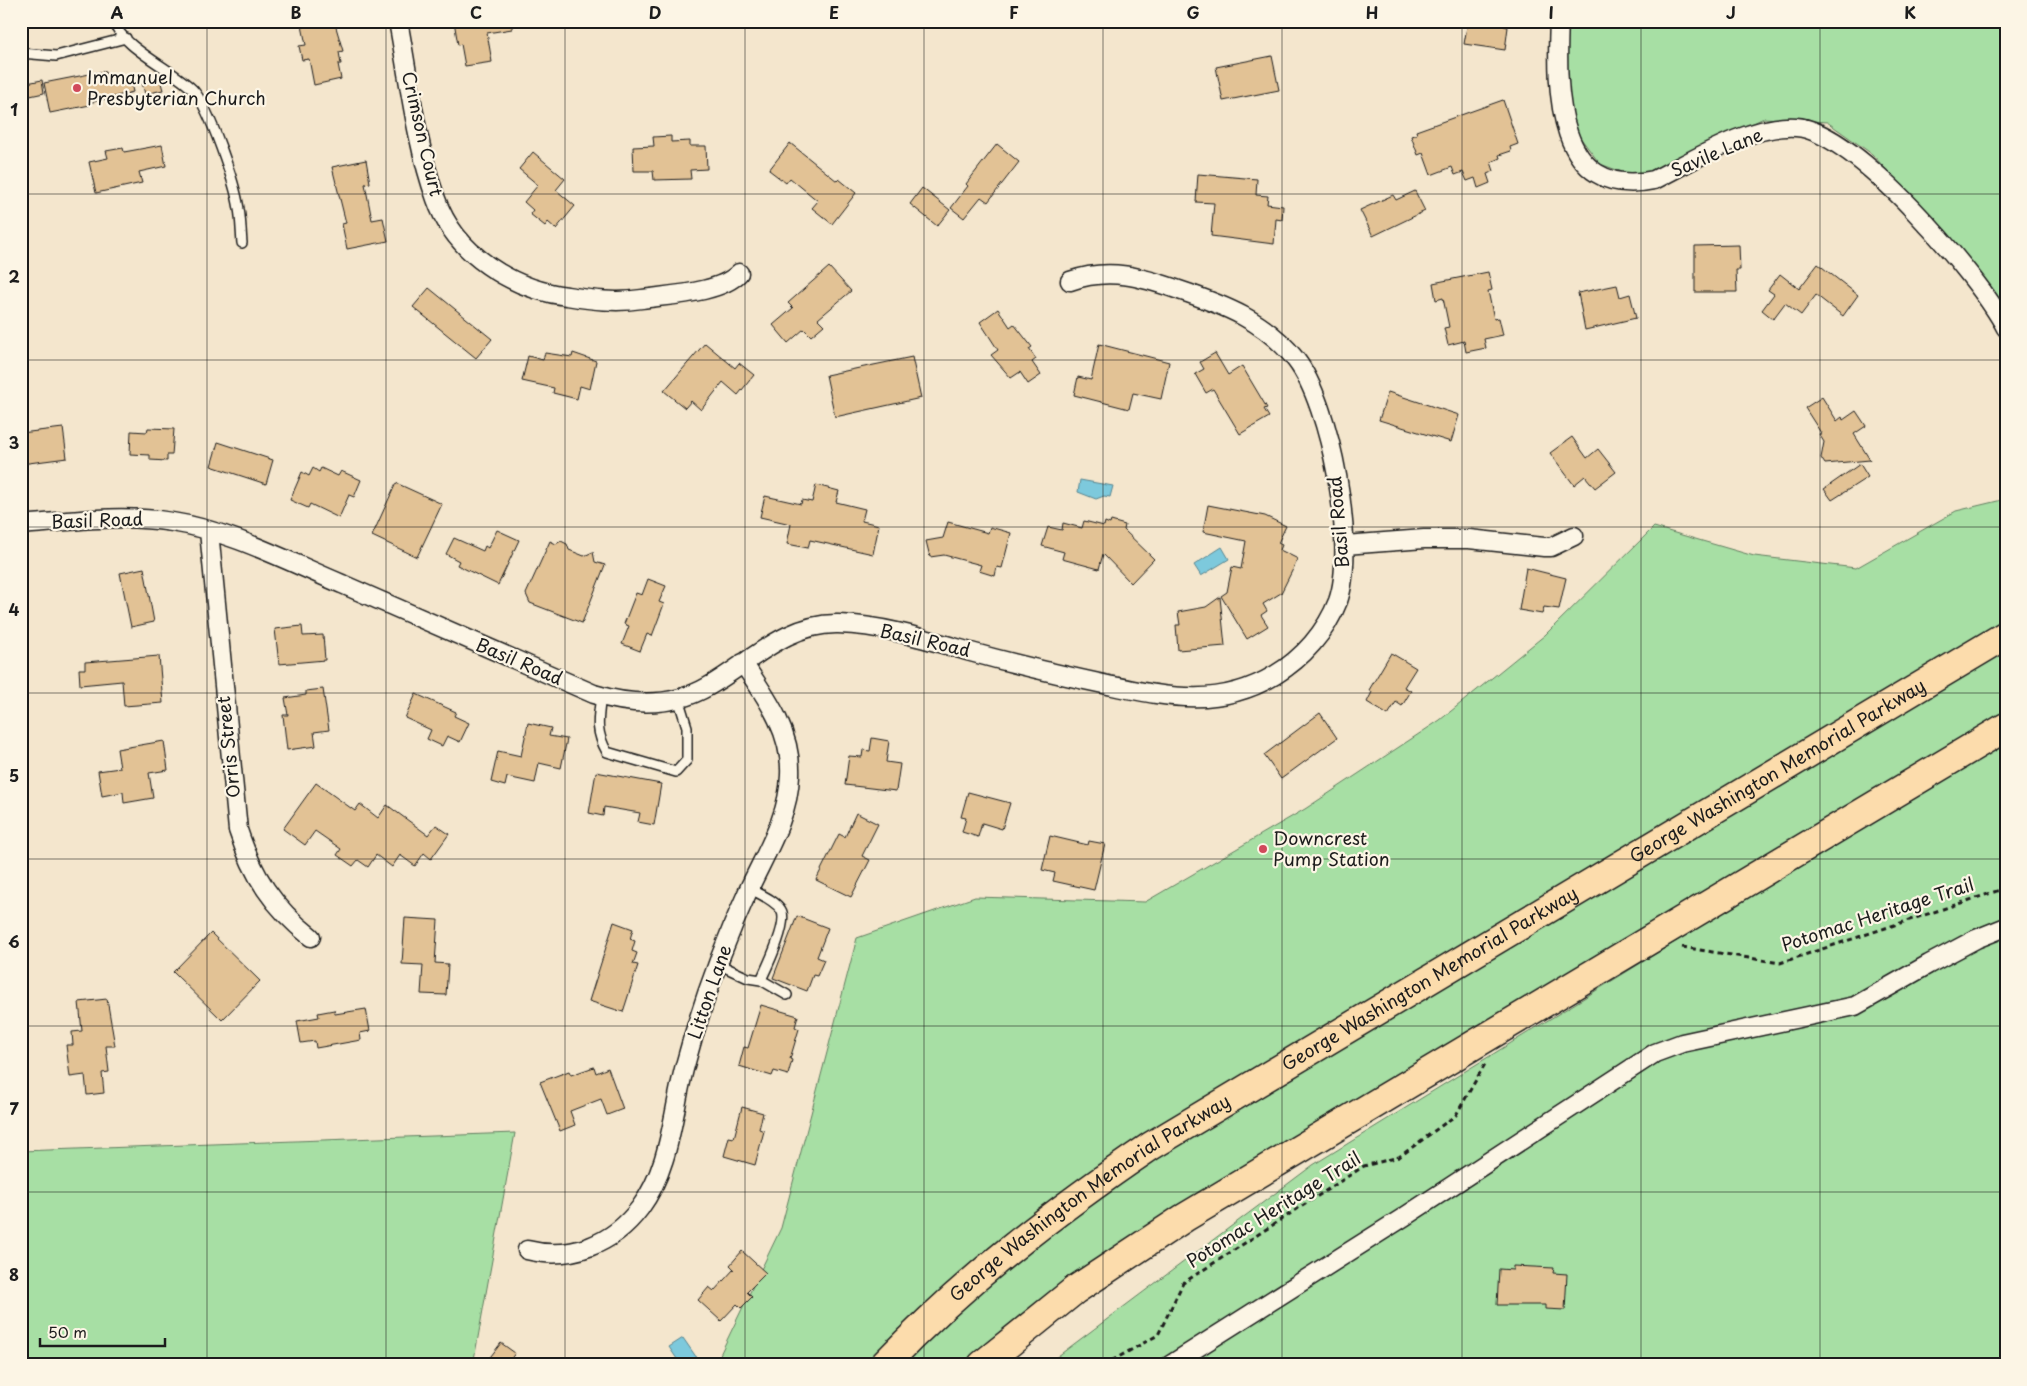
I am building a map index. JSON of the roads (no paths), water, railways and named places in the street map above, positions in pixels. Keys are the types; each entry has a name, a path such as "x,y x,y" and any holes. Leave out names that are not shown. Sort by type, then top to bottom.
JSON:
{"highway":[{"name":"George Washington Memorial Parkway","path":"884,1365 925,1321 991,1263 1077,1196 1151,1146 2006,635"},
{"path":"982,1365 1075,1290 1184,1218 2006,727"}],"street":[{"name":"Crimson Court","path":"398,21 422,144 436,200 457,235 492,269 513,281 553,294 627,302 718,286 734,279 739,273"},
{"name":"Savile Lane","path":"1559,21 1558,50 1561,112 1567,134 1578,155 1591,168 1605,177 1622,182 1638,183 1654,180 1748,136 1780,127 1797,127 1815,131 1834,140 1854,156 1911,208 1977,282 2006,328"},
{"name":"Basil Road","path":"21,525 109,517 142,518 173,522 209,531 271,553 601,696 617,701 641,704 678,698 708,687 788,635 810,628 837,624 932,641 1080,679 1171,697 1196,698 1224,695 1250,688 1274,676 1297,660 1314,642 1328,622 1338,600 1344,577 1345,545 1339,493 1320,404 1311,383 1283,344 1257,323 1238,312 1154,281 1124,273 1103,273 1070,281"},
{"name":"Orris Street","path":"209,531 238,830 246,853 265,890 281,912 311,937"},
{"path":"1345,545 1424,539 1469,539 1551,547 1574,536"},
{"name":"Litton Lane","path":"528,1250 543,1254 579,1251 621,1228 639,1209 652,1190 662,1167 684,1069 718,964 749,888 782,816 790,775 789,753 775,711 743,663"},
{"path":"1170,1365 1404,1218 1655,1053 1682,1043 1855,1006 1953,951 2006,927"}],"lane":[{"path":"114,21 115,26 132,46 194,91 213,126 239,208 242,243"},
{"path":"21,53 56,56 126,38"},
{"path":"601,696 598,718 599,738 607,752 676,772 687,760 687,727 678,698"},
{"path":"749,888 776,904 783,914 779,934 761,980"},
{"path":"718,964 748,978 761,980 787,995"}],"water":[{"path":"1080,480 1113,486 1110,497 1104,496 1096,499 1078,492"},
{"path":"1222,547 1229,559 1201,576 1194,565"},
{"path":"683,1338 700,1365 681,1365 669,1347"}],"place":[{"name":"Immanuel Presbyterian Church","path":"77,88"},
{"name":"Downcrest Pump Station","path":"1263,849"}]}
